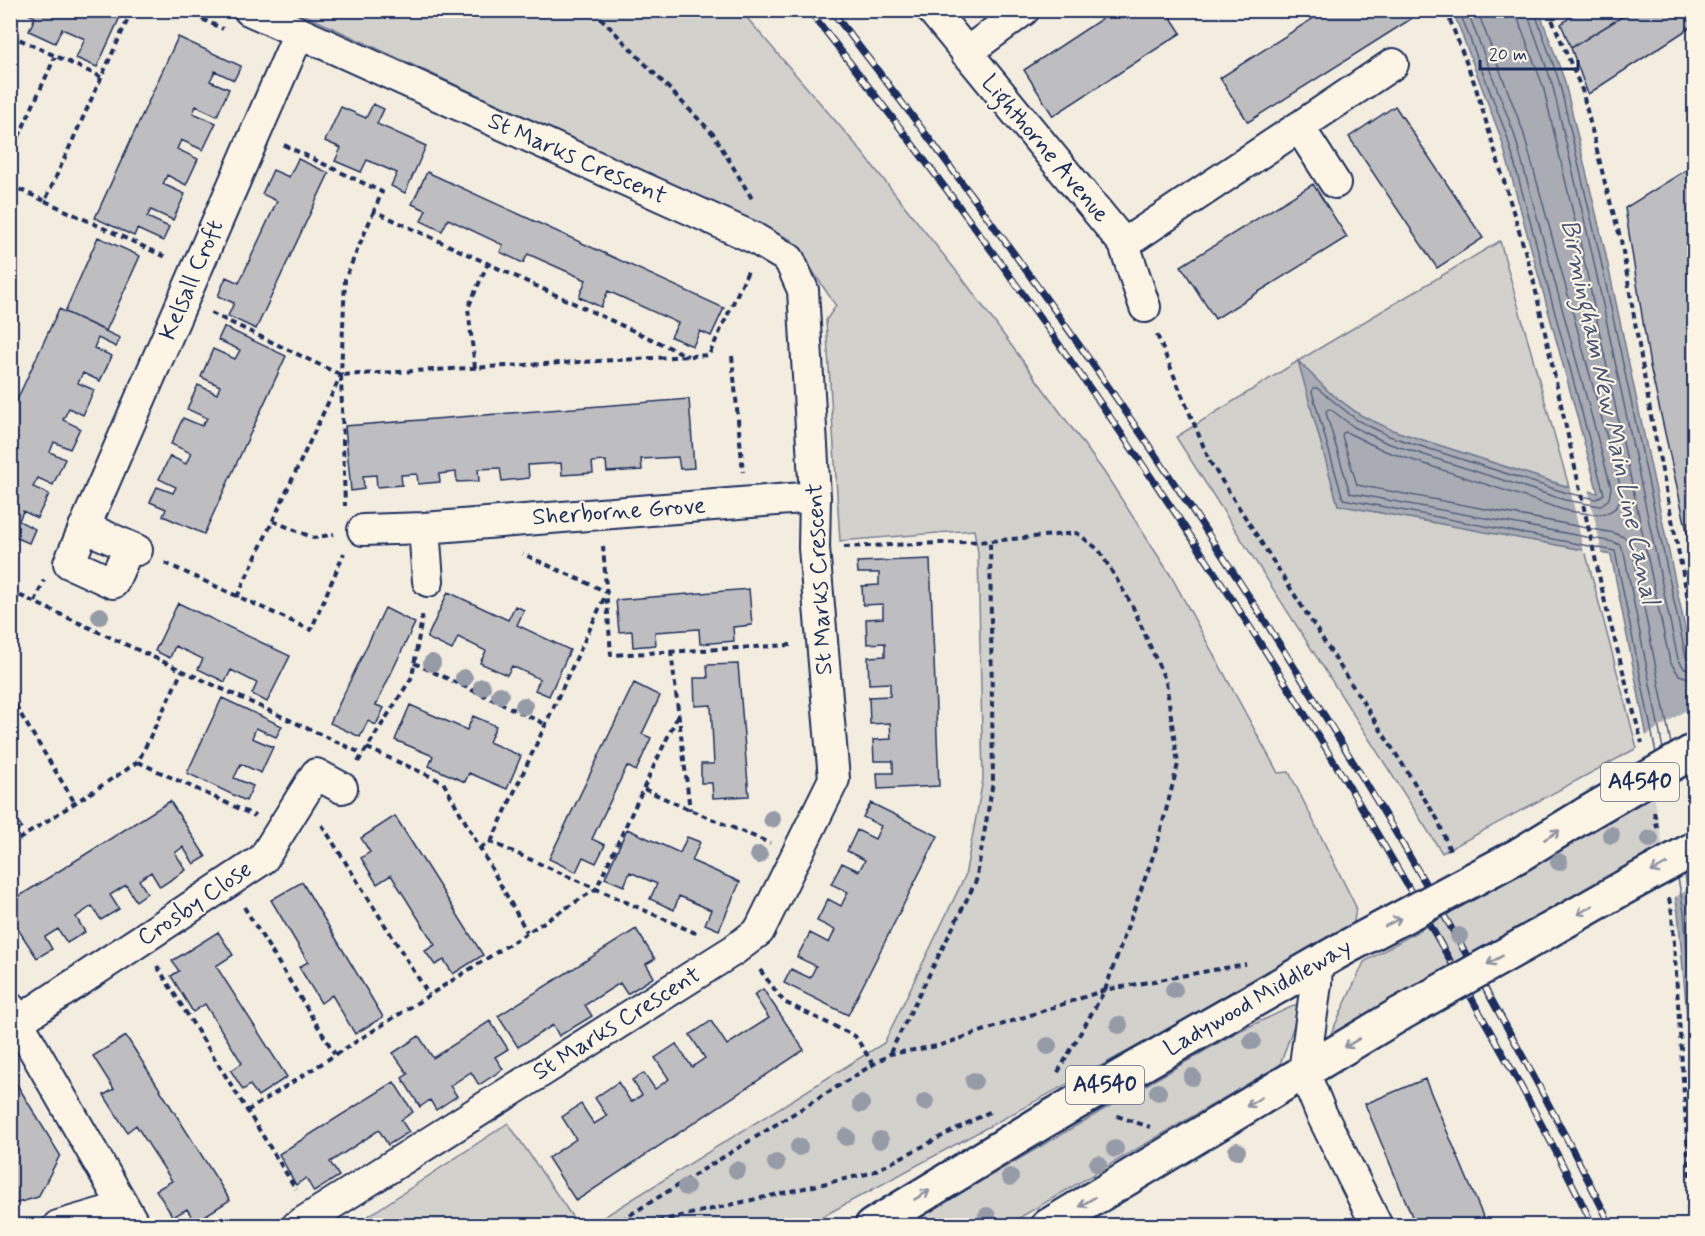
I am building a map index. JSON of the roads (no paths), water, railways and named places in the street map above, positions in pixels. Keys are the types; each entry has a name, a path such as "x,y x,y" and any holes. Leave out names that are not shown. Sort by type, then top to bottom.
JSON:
{"highway":[{"name":"Ladywood Middleway","path":"872,1226 1044,1121 1329,956 1519,855 1695,751"},
{"path":"1048,1226 1400,1014 1695,849"}],"street":[{"name":"St Marks Crescent","path":"249,10 761,242 789,259 803,290 815,497 814,548 834,779 759,931 738,947 305,1220"},
{"name":"Lighthorne Avenue","path":"932,10 1124,244 1145,307"},
{"name":"Lighthorne Avenue","path":"966,53 1024,10"},
{"name":"Kelsall Croft","path":"84,527 133,548 113,583 69,563 84,527 299,33"},
{"name":"Lighthorne Avenue","path":"1124,244 1393,64"},
{"path":"1299,127 1335,183"},
{"name":"Sherborne Grove","path":"358,531 424,528 815,497"},
{"path":"424,528 428,581"},
{"name":"Crosby Close","path":"15,1015 141,940 263,859 316,774 342,788"},
{"path":"1329,956 1316,984 1304,1071 1321,1113 1377,1226"},
{"path":"15,1015 129,1216 58,1226"}],"water":[{"name":"Birmingham New Main Line Canal","path":"1453,11 1539,11 1564,79 1605,251 1694,670 1694,1160 1689,1038 1678,912 1647,737 1611,555 1338,505 1298,361 1329,392 1360,415 1392,430 1568,487 1598,493 1501,138"}],"railway":[{"path":"809,10 894,119 1058,342 1214,571 1288,687 1430,925 1535,1112 1593,1226"},
{"path":"831,10 916,120 1079,345 1235,575 1383,811 1453,931 1534,1077 1611,1226"}]}
